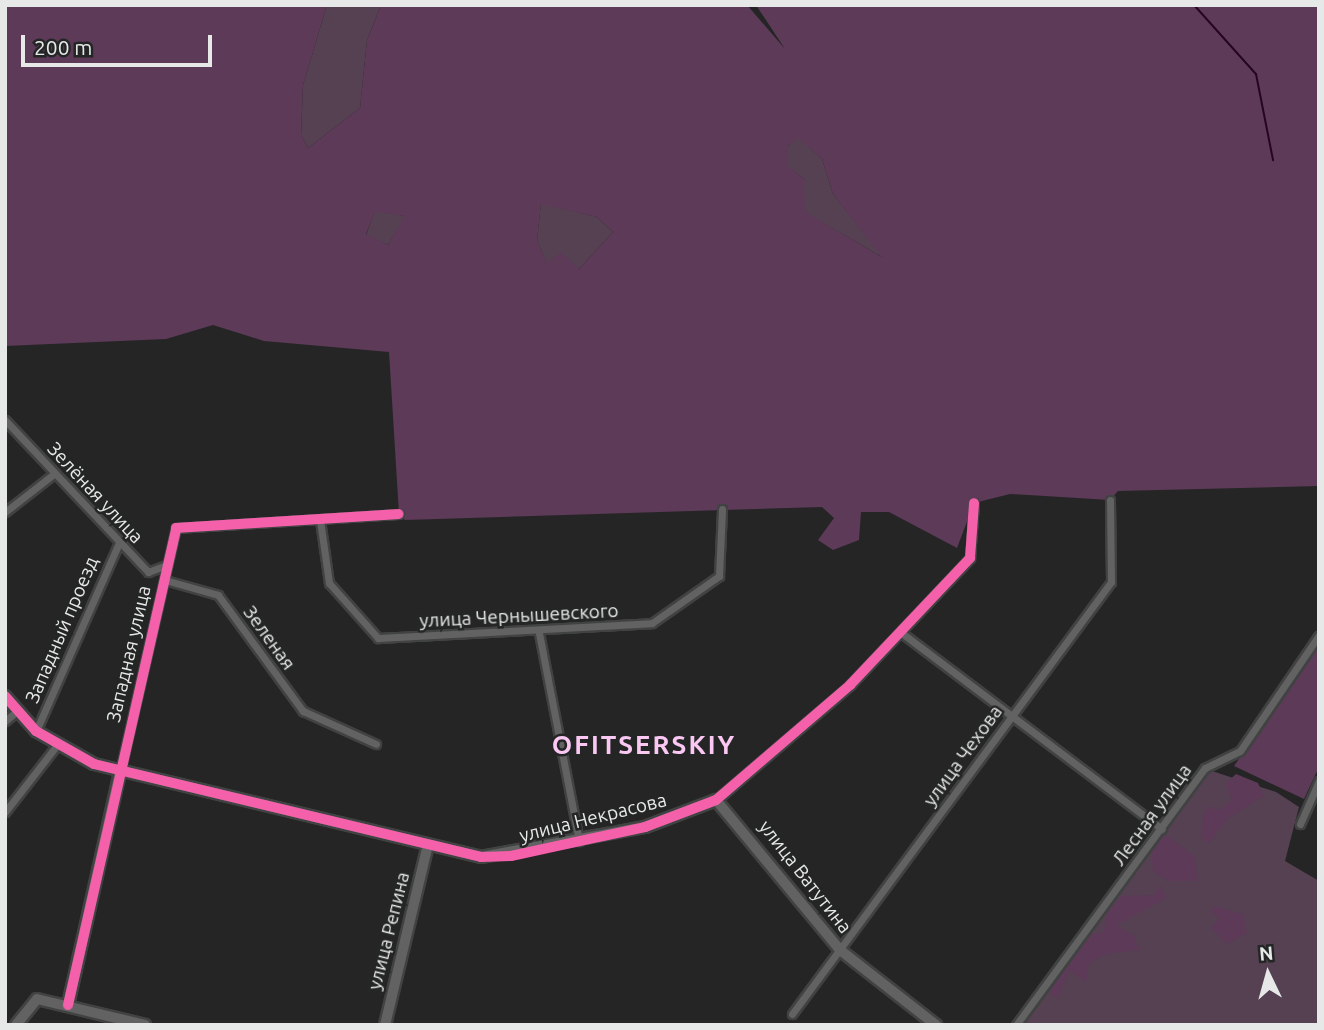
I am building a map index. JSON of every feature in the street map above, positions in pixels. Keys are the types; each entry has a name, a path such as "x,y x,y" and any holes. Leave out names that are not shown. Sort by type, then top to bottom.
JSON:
{"street":[{"name":"Зелёная улица","path":"6,424 148,572 166,565"},
{"path":"5,512 55,473"},
{"name":"улица Чехова","path":"792,1014 1111,582 1110,500"},
{"name":"улица Некрасова","path":"5,696 36,730 57,745 120,772 428,845 494,858 579,842 716,800 904,634 971,558 974,503"},
{"name":"улица Чернышевского","path":"320,520 329,583 377,639 539,633 652,623 719,576 722,509"},
{"name":"Западная улица","path":"68,1005 176,528 399,514"},
{"name":"Западный проезд","path":"36,730 119,543"},
{"name":"Зеленая","path":"164,580 218,596 303,711 341,731 376,744"},
{"path":"539,633 579,842"},
{"path":"904,634 1162,829"},
{"name":"Лесная улица","path":"1016,1025 1205,768 1240,751 1319,635"},
{"path":"5,721 17,711"},
{"path":"5,812 57,745"},
{"path":"1300,824 1319,781"},
{"name":"улица Ватутина","path":"716,800 840,950 936,1025"},
{"name":"улица Репина","path":"385,1025 428,845"},
{"path":"16,1025 37,999 145,1025"}],"shaded area":[{"path":"5,5 327,5 303,85 301,135 308,148 360,108 367,40 381,5 747,5 785,49 756,5 1319,5 1319,486 1118,491 1110,500 1010,494 974,503 957,548 889,512 861,512 859,540 833,550 818,540 834,518 822,507 405,520 399,514 389,352 264,341 213,325 166,339 5,346","holes":["798,138 822,159 833,194 882,257 805,212 804,179 788,166 788,146","541,204 597,217 613,232 579,269 561,252 547,263 537,241","375,212 405,216 388,245 366,234"]},
{"path":"327,5 381,5 367,40 360,108 308,148 301,135 303,85"},
{"path":"798,137 822,159 833,194 884,258 804,212 804,179 788,167 788,146"},
{"path":"541,203 597,217 613,232 579,269 547,264 537,241"},
{"path":"375,211 406,216 388,245 366,235"},
{"path":"1319,645 1319,767 1304,799 1234,766"},
{"path":"1209,770 1276,792 1299,807 1285,861 1319,881 1319,1025 1022,1025"},
{"path":"1236,774 1258,783 1264,796 1227,819 1210,843 1201,838 1203,815 1209,806 1219,810 1232,800 1226,783"},
{"path":"1161,832 1195,856 1198,881 1168,881 1153,871 1151,845"},
{"path":"1160,885 1167,898 1116,925 1134,936 1140,950 1106,954 1089,963 1086,983 1070,970 1057,999 1049,992 1029,1014 1087,933 1104,933 1107,913 1122,896 1154,895"},
{"path":"1214,906 1243,914 1247,933 1227,944 1211,928 1220,918 1211,912"}],"waterway":[{"path":"1194,5 1256,74 1273,160"}],"cycle path":[{"path":"5,696 36,731 94,764 481,857 511,856 645,827 716,800 850,685 970,558 974,503"},
{"path":"68,1005 176,528 399,514"}],"district":[{"name":"OFITSERSKIY","path":"644,745"}]}
